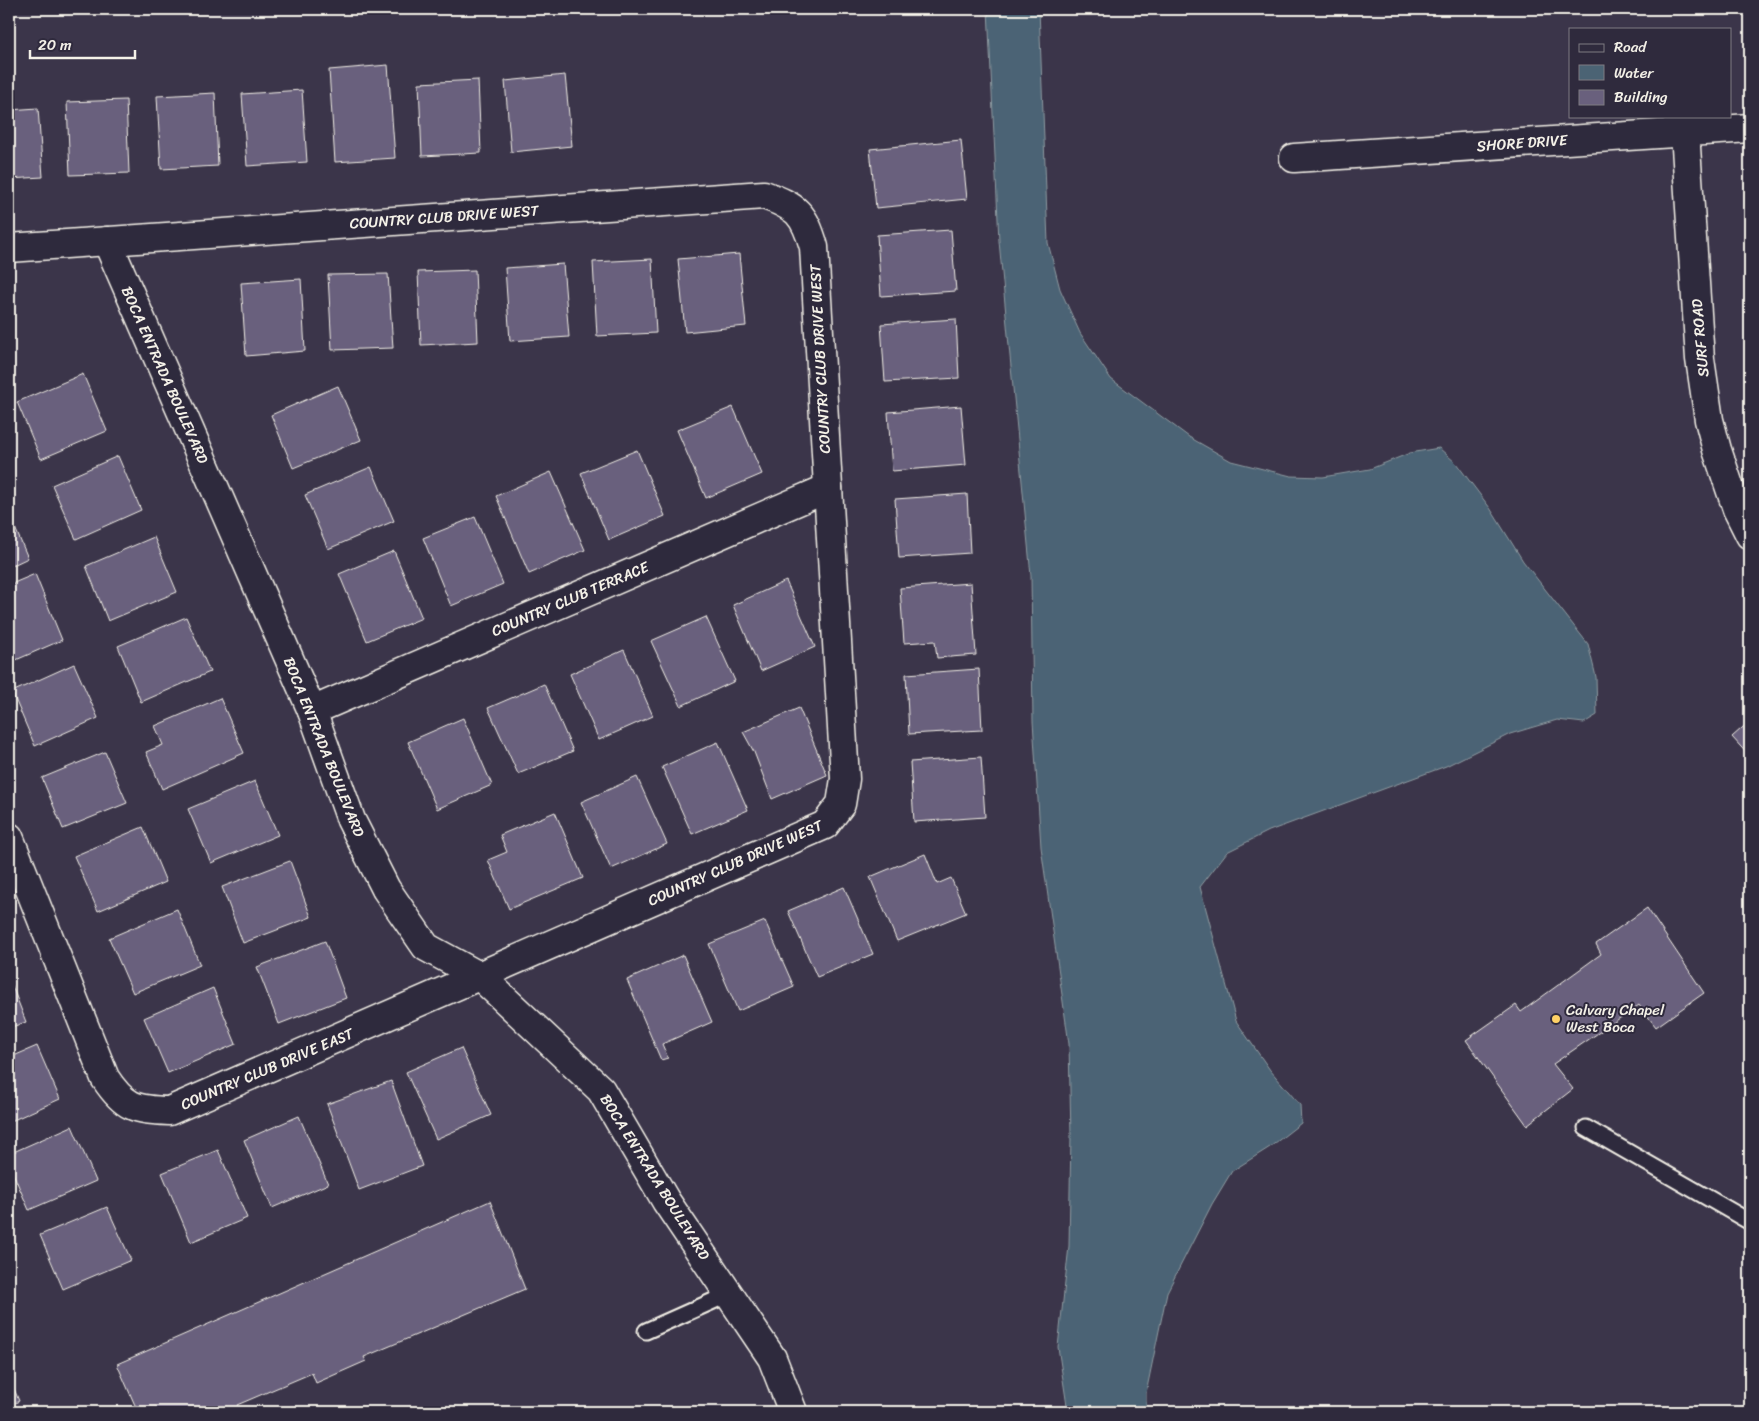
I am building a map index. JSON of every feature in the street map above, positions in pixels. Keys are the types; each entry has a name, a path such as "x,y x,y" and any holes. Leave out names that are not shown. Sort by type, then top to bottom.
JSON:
{"street":[{"name":"SHORE DRIVE","path":"1294,158 1750,128"},
{"name":"SURF ROAD","path":"1685,132 1700,359 1709,420 1716,450 1737,509 1750,535"},
{"name":"COUNTRY CLUB DRIVE WEST","path":"107,241 764,195 790,204 807,224 814,247 845,779 841,804 825,825 481,976"},
{"path":"9,248 107,241"},
{"name":"BOCA ENTRADA BOULEVARD","path":"107,241 312,711 351,820 386,889 426,947 481,976 601,1090 666,1201 772,1358 793,1412"},
{"name":"COUNTRY CLUB TERRACE","path":"312,711 828,488"},
{"name":"COUNTRY CLUB DRIVE EAST","path":"9,837 105,1078 119,1098 143,1111 169,1111 481,976"}],"lane":[{"path":"1586,1128 1750,1222"},
{"path":"646,1330 729,1294"}],"water":[{"path":"988,9 1039,9 1048,243 1060,289 1080,333 1111,379 1189,437 1231,461 1291,476 1323,477 1370,469 1410,453 1439,448 1456,463 1490,508 1523,561 1588,644 1596,677 1597,715 1584,723 1557,720 1510,734 1446,766 1269,831 1227,852 1200,887 1236,1021 1270,1070 1300,1105 1301,1123 1270,1147 1232,1171 1212,1204 1167,1292 1146,1393 1146,1412 1068,1412 1058,1347 1069,1246 1071,1136 1069,1044 1041,847 1033,721 1031,576 999,241"}],"building":[{"path":"388,65 395,158 335,162 329,70"},
{"path":"565,75 572,146 511,152 505,81"},
{"path":"478,80 481,153 422,156 419,83"},
{"path":"302,90 307,162 247,166 242,94"},
{"path":"215,93 218,166 161,169 157,96"},
{"path":"126,100 129,173 70,175 67,102"},
{"path":"38,108 43,177 9,179 9,110"},
{"path":"961,140 967,199 876,208 870,149"},
{"path":"951,230 956,291 881,296 877,235"},
{"path":"739,254 746,326 685,332 678,259"},
{"path":"652,259 656,333 597,336 593,262"},
{"path":"563,264 569,337 510,341 505,268"},
{"path":"475,270 478,342 421,345 418,272"},
{"path":"388,274 393,348 332,350 328,275"},
{"path":"301,279 305,351 246,356 241,283"},
{"path":"956,319 959,378 885,382 881,324"},
{"path":"83,374 107,431 41,459 17,402"},
{"path":"338,386 361,440 293,468 271,415"},
{"path":"961,406 966,465 892,471 888,412"},
{"path":"733,407 762,474 706,498 677,430"},
{"path":"637,450 665,516 609,540 581,473"},
{"path":"118,456 141,510 76,539 52,485"},
{"path":"371,467 394,521 328,549 305,495"},
{"path":"551,472 585,550 529,574 496,496"},
{"path":"967,494 970,553 899,558 895,499"},
{"path":"9,514 28,558 9,567"},
{"path":"475,517 503,584 451,606 423,538"},
{"path":"154,537 177,592 108,621 86,566"},
{"path":"394,551 422,618 367,641 339,574"},
{"path":"35,574 62,640 9,663 9,585"},
{"path":"786,581 815,647 761,671 733,605"},
{"path":"971,583 976,655 937,658 935,641 904,643 900,588"},
{"path":"186,617 210,672 141,702 118,646"},
{"path":"706,617 735,681 681,706 651,641"},
{"path":"624,650 653,716 599,740 570,674"},
{"path":"74,664 98,718 35,746 12,692"},
{"path":"979,669 982,730 909,734 906,674"},
{"path":"544,684 573,751 518,774 488,708"},
{"path":"220,698 244,753 162,789 146,752 163,745 155,726"},
{"path":"799,708 827,775 772,799 754,752 743,732"},
{"path":"463,718 492,785 437,809 408,742"},
{"path":"1750,721 1750,757 1732,737"},
{"path":"718,742 748,810 692,834 662,767"},
{"path":"105,752 127,803 63,829 42,778"},
{"path":"981,757 985,817 914,822 910,762"},
{"path":"637,777 667,844 611,869 581,802"},
{"path":"255,781 278,835 211,863 188,809"},
{"path":"555,812 583,878 509,909 488,860 507,852 500,835"},
{"path":"143,827 166,882 98,911 74,856"},
{"path":"925,854 937,884 951,878 966,913 897,941 870,877"},
{"path":"290,861 311,917 243,943 222,887"},
{"path":"844,887 873,954 817,977 788,911"},
{"name":"Calvary Chapel West Boca","path":"1647,908 1704,993 1656,1027 1639,1005 1553,1064 1573,1089 1527,1125 1466,1040 1516,1005 1521,1012 1601,954 1596,944"},
{"path":"177,909 200,965 133,993 109,938"},
{"path":"765,921 794,987 738,1011 709,944"},
{"path":"325,941 346,998 279,1024 257,967"},
{"path":"683,955 712,1022 662,1044 668,1058 661,1060 627,980"},
{"path":"9,978 26,1022 9,1028"},
{"path":"213,988 236,1044 168,1073 144,1018"},
{"path":"37,1046 60,1099 9,1122 9,1058"},
{"path":"461,1048 491,1115 436,1139 406,1072"},
{"path":"391,1081 422,1166 359,1190 327,1104"},
{"path":"299,1116 328,1184 272,1208 244,1140"},
{"path":"72,1126 96,1181 29,1210 9,1164 9,1154"},
{"path":"218,1150 247,1218 191,1242 162,1173"},
{"path":"490,1201 525,1289 364,1357 366,1361 316,1383 312,1373 237,1405 241,1412 138,1412 117,1364"},
{"path":"107,1207 131,1260 63,1289 40,1235"},
{"path":"9,1377 19,1401 9,1406"}],"place":[{"name":"Calvary Chapel West Boca","path":"1556,1019"}]}
